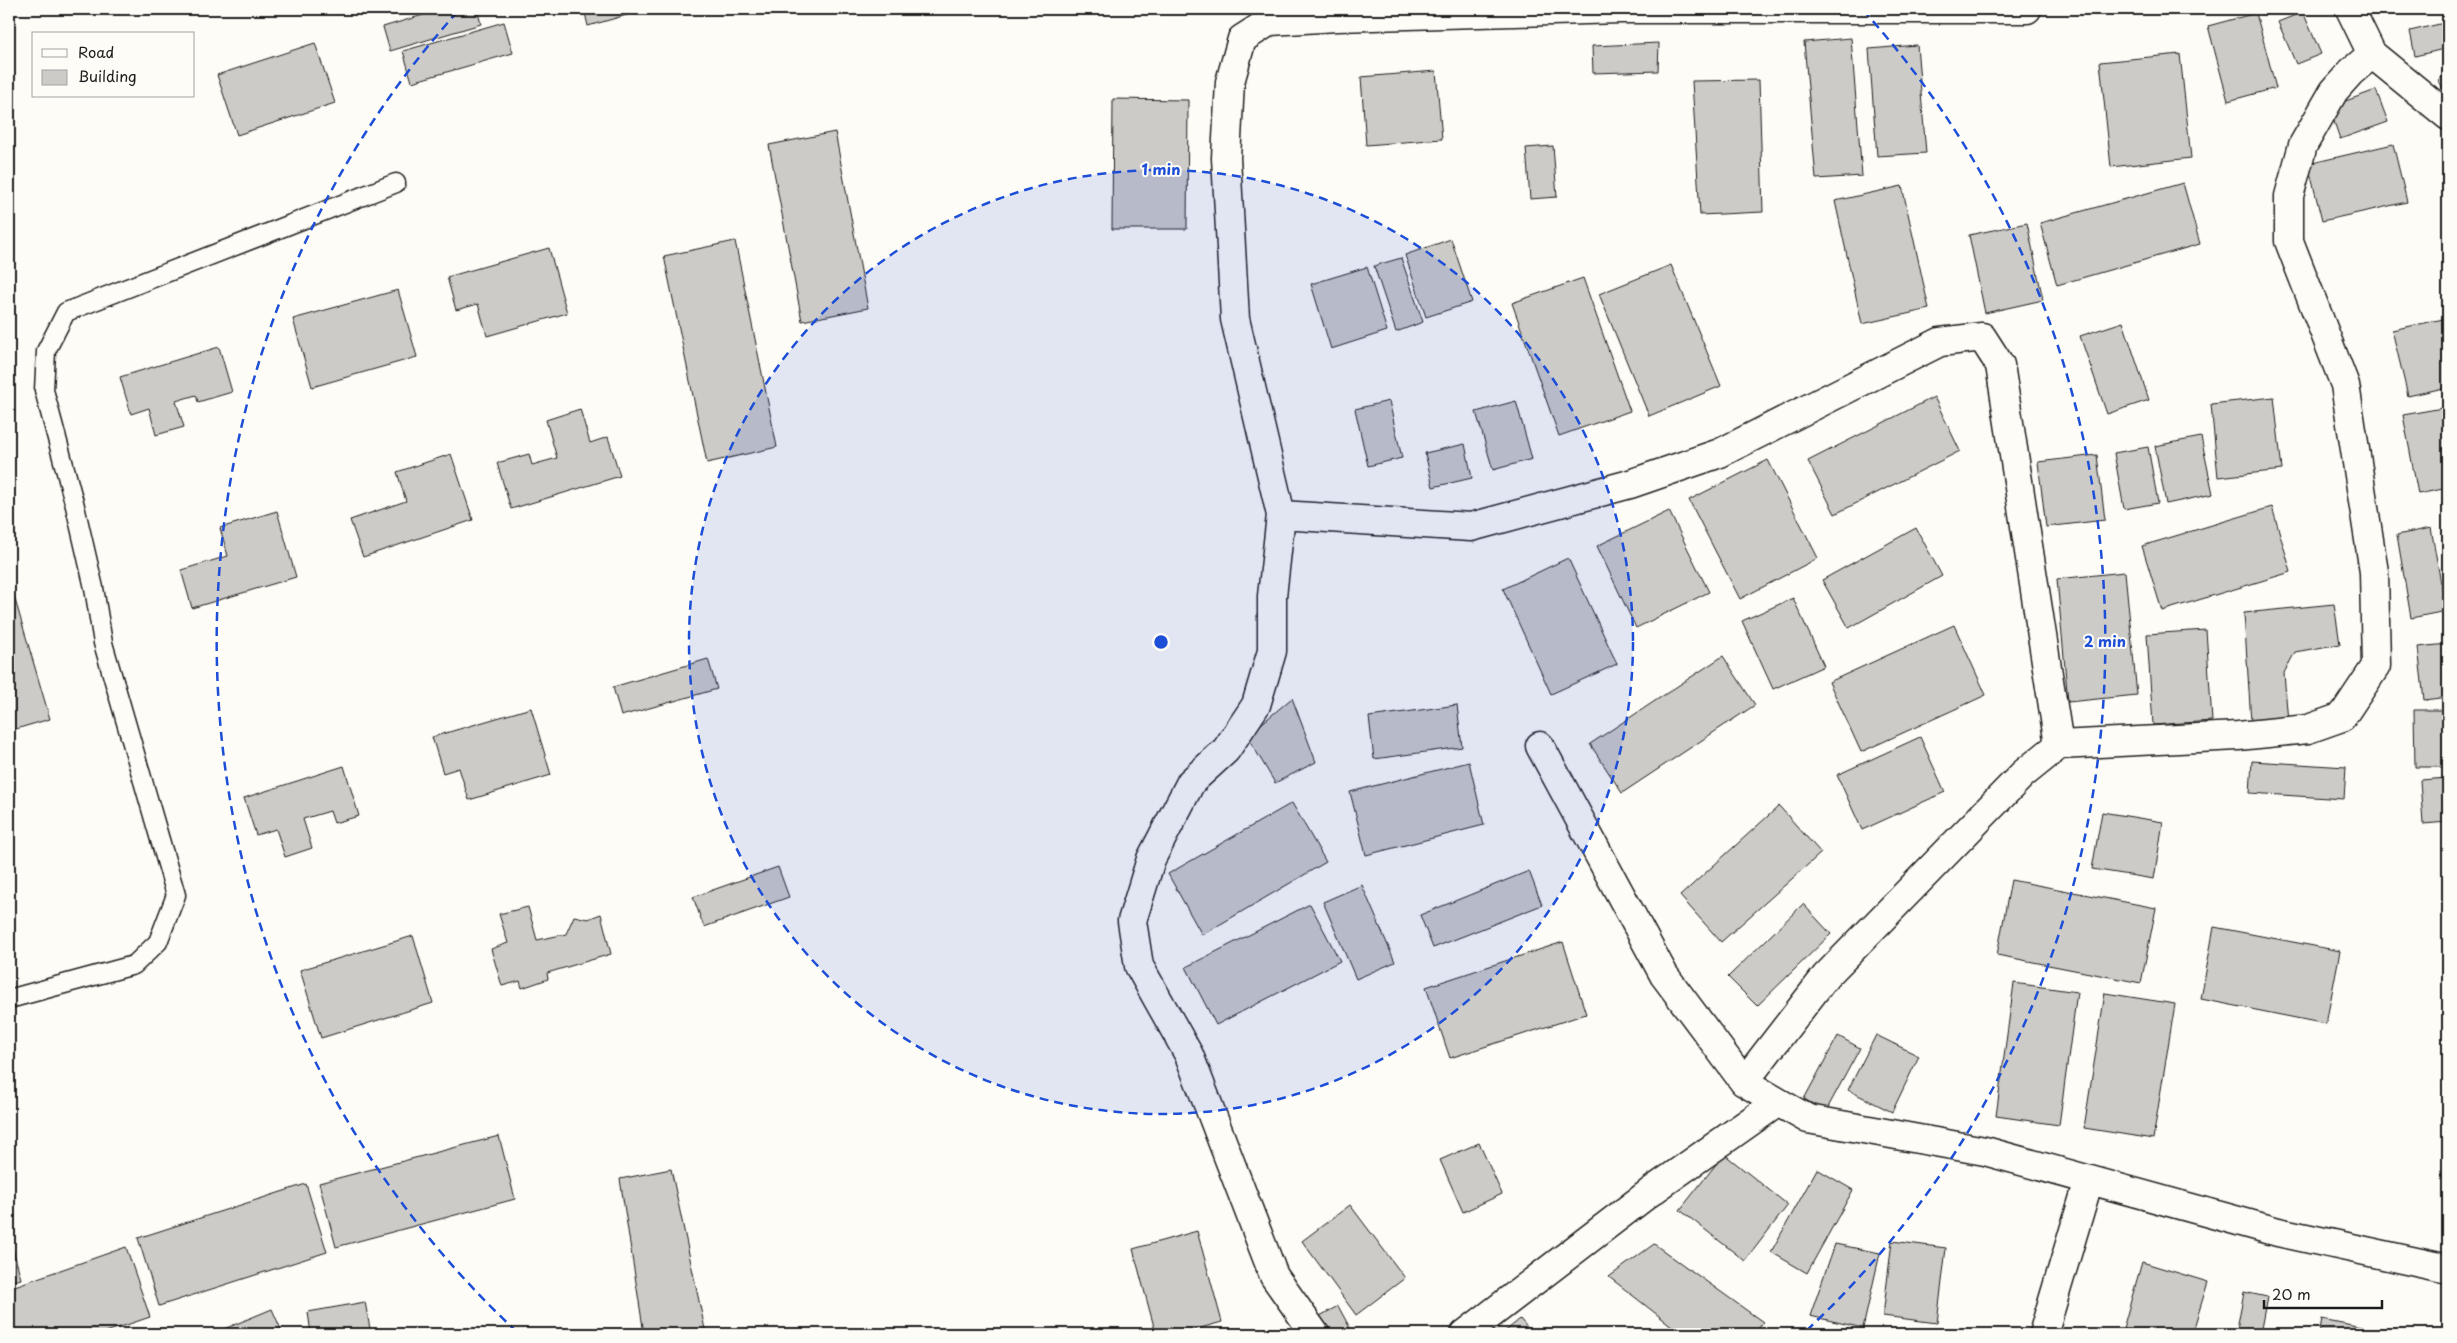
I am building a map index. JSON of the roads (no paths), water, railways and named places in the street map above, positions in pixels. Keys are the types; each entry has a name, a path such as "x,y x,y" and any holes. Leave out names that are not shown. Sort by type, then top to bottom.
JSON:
{"street":[{"path":"1315,1334 1274,1276 1189,1055 1139,966 1132,921 1151,859 1191,782 1226,750 1256,705 1272,651 1272,596 1281,514 1235,319 1227,139 1230,82 1242,39 1270,20 1338,17 1631,9 2027,9"},
{"path":"2350,9 2372,54 2448,116"},
{"path":"1744,1082 1826,976 2023,774 2059,745 2238,736 2308,729 2342,717 2376,666 2374,572 2345,386 2289,241 2289,196 2302,145 2334,91 2351,72 2372,54"},
{"path":"1281,514 1470,527 1630,484 1720,453 1940,342 1982,338 2000,365 2059,745"},
{"path":"1540,746 1664,975 1744,1082 1778,1102 1808,1119 1985,1151 2278,1232 2448,1269"},
{"path":"1465,1334 1649,1193 1778,1102"},
{"path":"2043,1334 2089,1180"}],"lane":[{"path":"9,999 134,965 158,942 176,895 103,643 94,588 44,390 46,351 66,312 396,183"}]}
